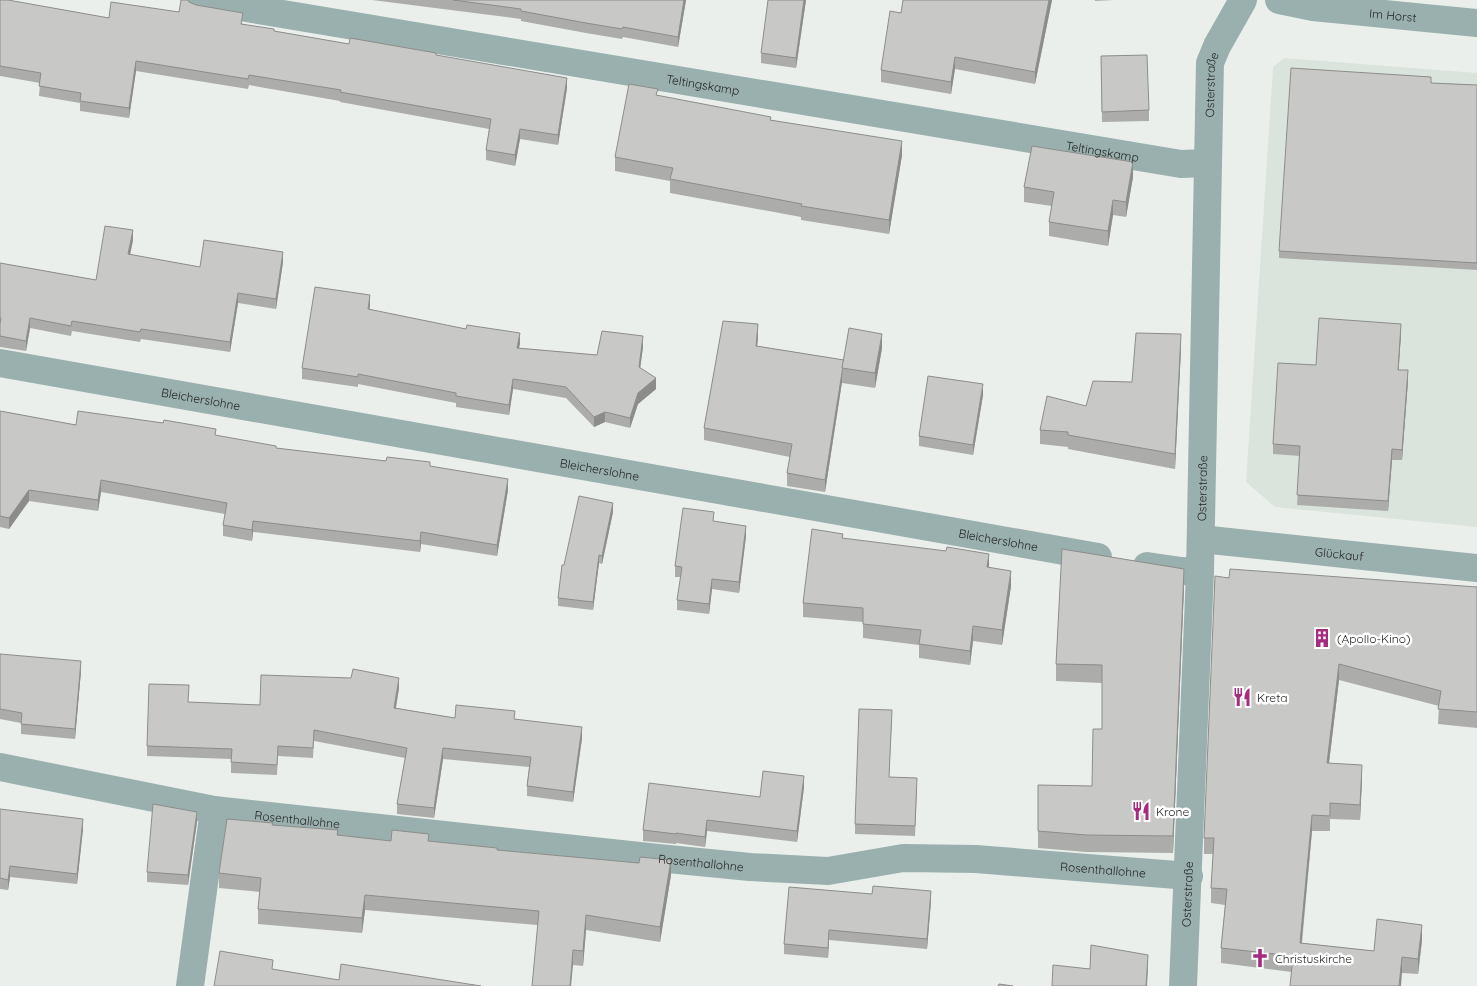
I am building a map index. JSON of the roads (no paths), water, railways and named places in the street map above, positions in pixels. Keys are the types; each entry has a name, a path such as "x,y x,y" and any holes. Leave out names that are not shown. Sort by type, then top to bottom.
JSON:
{"street":[{"name":"Teltingskamp","path":"199,0 1181,164 1208,164"},
{"name":"Osterstraße","path":"1183,986 1189,876 1201,539 1210,64 1217,46 1243,0"},
{"name":"Im Horst","path":"1279,0 1312,7 1477,23"},
{"name":"Bleicherslohne","path":"0,363 1181,572 1200,572"},
{"name":"Glückauf","path":"1201,539 1477,568"},
{"name":"Rosenthallohne","path":"0,767 214,810 750,867 828,871 903,858 976,859 1189,876"},
{"path":"190,986 214,810"}],"place":[{"name":"(Apollo-Kino)","path":"1322,638"},
{"name":"Kreta","path":"1242,697"},
{"name":"Krone","path":"1141,811"},
{"name":"Christuskirche","path":"1260,958"}]}
